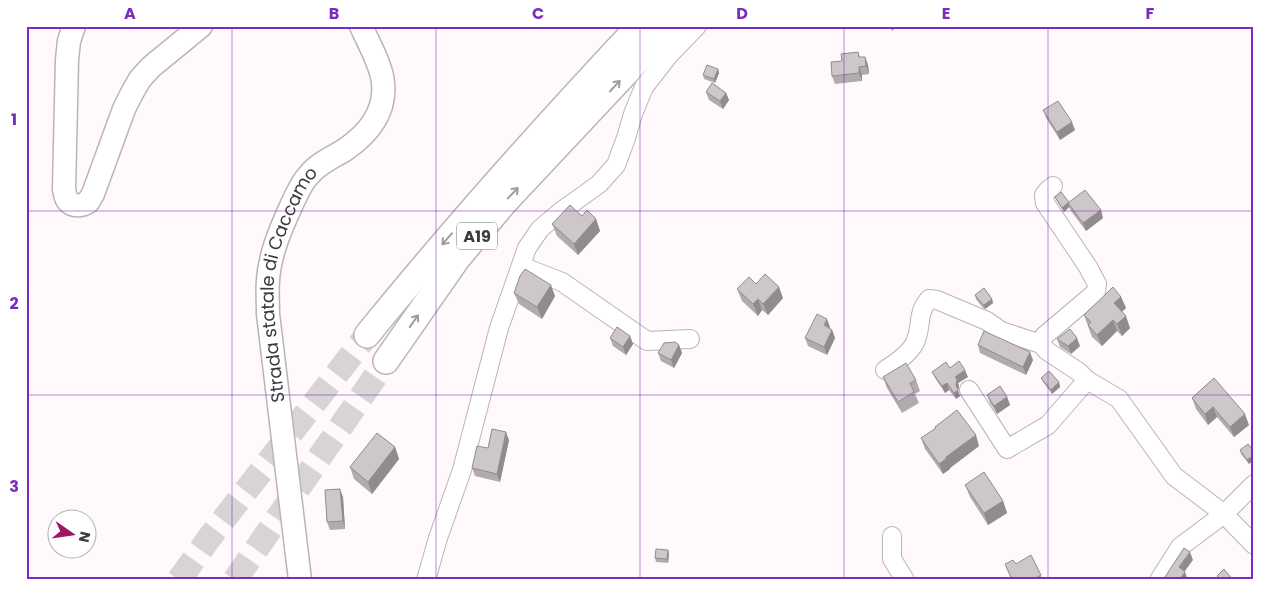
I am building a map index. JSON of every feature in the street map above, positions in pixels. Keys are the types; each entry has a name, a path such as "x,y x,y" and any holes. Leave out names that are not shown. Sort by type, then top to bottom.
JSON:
{"highway":[{"name":"A19","path":"386,361 458,259 504,203 639,26"},
{"name":"A19","path":"367,334 453,232 571,116 670,26"}],"main road":[{"path":"74,26 69,40 67,60 64,189 66,200 72,205 77,206 89,202 124,109 140,80 151,68 200,26"},
{"name":"Strada statale di Caccamo","path":"300,580 268,314 268,280 273,252 299,189 309,174 320,164 346,148 368,131 380,109 383,96 383,82 361,26"}],"street":[{"path":"426,580 438,538 462,470 499,328 527,248 540,229 599,184 616,165 632,114 644,87 669,55 697,26"},
{"path":"1041,344 1044,336 1096,292 1097,284 1088,267 1045,203 1044,195 1053,186"},
{"path":"520,266 562,282 647,341 690,339"},
{"path":"885,370 898,362 916,342 922,307 929,299 937,300 987,321 1001,331 1041,344 1047,351 1079,372 1087,380 1118,399 1174,476 1224,514 1254,545"},
{"path":"969,390 1007,449 1048,426 1087,380"},
{"path":"1159,580 1180,547 1224,514 1254,484"},
{"path":"892,536 892,559 905,580"}],"building":[{"path":"858,52 859,57 865,57 866,66 859,67 859,73 832,76 831,62 842,61 841,54"},
{"path":"707,65 718,69 714,79 703,75"},
{"path":"712,83 726,93 720,101 706,92"},
{"path":"1058,101 1072,122 1057,132 1043,110"},
{"path":"1085,190 1101,210 1083,223 1068,203"},
{"path":"1061,192 1069,202 1062,208 1055,197"},
{"path":"570,205 582,216 587,210 596,219 574,244 552,224"},
{"path":"525,269 551,285 537,307 514,293 520,276"},
{"path":"765,274 779,287 763,304 758,299 753,304 737,289 749,277 756,284"},
{"path":"1113,287 1121,297 1114,303 1126,316 1117,324 1113,320 1097,335 1088,325 1091,322 1084,315"},
{"path":"984,288 992,299 984,305 975,295"},
{"path":"817,314 827,319 824,325 832,330 824,347 805,338"},
{"path":"617,327 630,336 623,347 610,338"},
{"path":"1070,329 1077,338 1068,346 1057,339"},
{"path":"984,331 1030,352 1023,367 978,345"},
{"path":"675,342 679,345 671,360 658,353 664,343"},
{"path":"959,361 965,370 955,377 958,390 954,393 947,383 942,386 932,372 946,362 950,368"},
{"path":"906,363 916,380 910,383 914,392 898,402 883,377"},
{"path":"1049,371 1059,382 1051,390 1041,378"},
{"path":"1214,378 1245,414 1230,427 1213,407 1205,414 1192,398"},
{"path":"1000,386 1007,397 994,406 987,395"},
{"path":"957,410 976,435 939,464 921,438"},
{"path":"492,429 506,432 497,474 472,468 477,446 488,448"},
{"path":"377,433 395,447 368,482 350,467"},
{"path":"1248,444 1254,451 1254,455 1247,460 1240,450"},
{"path":"984,472 1003,501 984,513 965,485"},
{"path":"340,489 343,521 327,522 325,490"},
{"path":"1184,548 1190,552 1179,567 1185,572 1179,580 1163,580"},
{"path":"656,549 668,550 667,559 655,558"},
{"path":"1031,555 1041,575 1032,580 1012,580 1005,564 1013,560 1016,564"},
{"path":"1224,569 1233,580 1221,580 1217,576"}],"tunnel":[{"path":"179,580 210,537 367,335"},
{"path":"235,580 386,361"}]}
